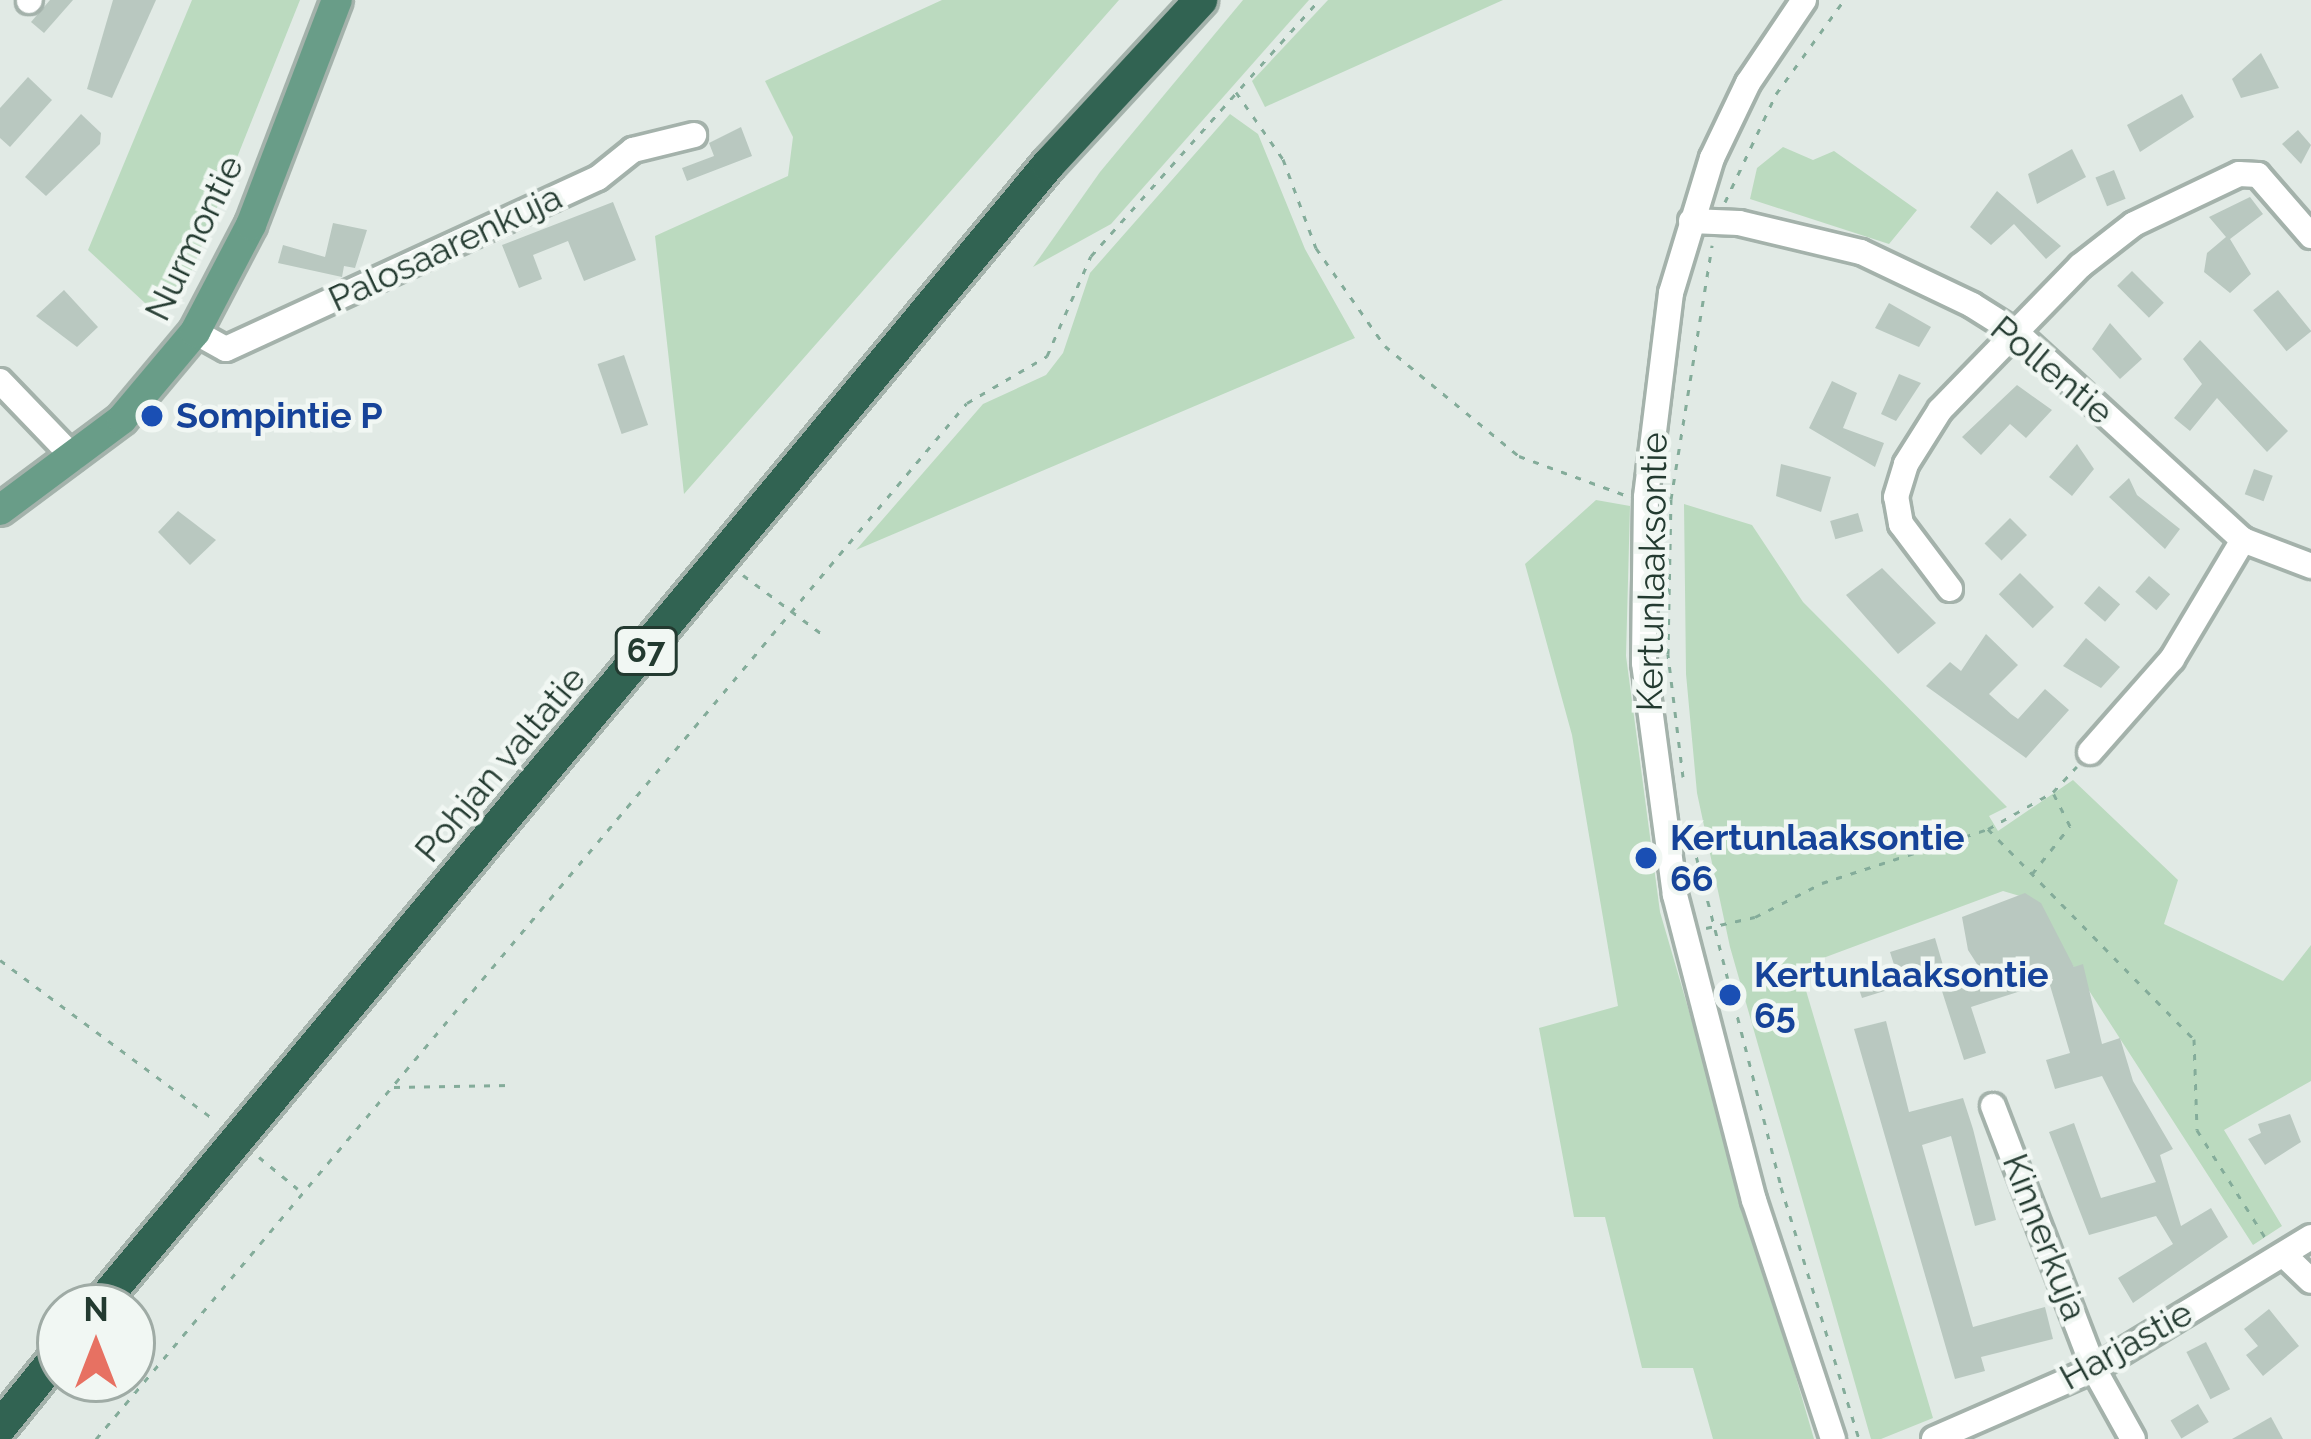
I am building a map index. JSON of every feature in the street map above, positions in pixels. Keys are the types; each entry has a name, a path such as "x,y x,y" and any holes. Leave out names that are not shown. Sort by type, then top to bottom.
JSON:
{"highway":[{"name":"Pohjan valtatie","path":"117,1283 1048,164 1200,0"},
{"path":"0,1426 36,1382"}],"main road":[{"name":"Nurmontie","path":"0,510 122,419 196,332 251,225 337,0"}],"street":[{"name":"Kertunlaaksontie","path":"1804,0 1748,83 1690,221 1671,293 1644,662 1675,895 1754,1200 1833,1439"},
{"name":"Palosaarenkuja","path":"196,332 226,350 598,178 633,150 694,135"},
{"path":"1950,589 1900,524 1895,497 1940,410 2080,266 2134,224 2239,174 2258,176 2311,236"},
{"name":"Pollentie","path":"1690,221 1717,222 1862,252 2018,334 2243,540 2311,566"},
{"path":"0,381 74,458"},
{"path":"2090,752 2173,659 2243,540"},
{"name":"Kinnerkuja","path":"1993,1106 2040,1212 2094,1369 2133,1439"},
{"name":"Harjastie","path":"1934,1439 2094,1369 2311,1237"},
{"path":"2281,1256 2311,1281"}],"path":[{"path":"96,1439 299,1191 392,1087 967,403 1047,356 1091,256 1318,0"},
{"path":"1685,796 1669,655 1659,498 1717,222 1776,94 1844,0"},
{"path":"1235,91 1283,159 1316,248 1385,346 1519,456 1595,488 1659,498"},
{"path":"724,558 822,634"},
{"path":"1712,927 1988,829 2053,792 2090,752"},
{"path":"2032,874 2070,826 2053,792"},
{"path":"1688,820 1712,927 1859,1439"},
{"path":"1988,829 2194,1039 2197,1130 2281,1256"},
{"path":"0,960 237,1138 299,1191"},
{"path":"392,1087 511,1085"}],"green space":[{"path":"192,0 300,0 190,275 160,317 88,250"},
{"path":"942,0 1119,0 684,494 655,236 788,176 793,137 765,81"},
{"path":"1243,0 1309,0 1111,224 1033,267 1100,172"},
{"path":"1328,0 1503,0 1265,107 1252,81"},
{"path":"1230,114 1258,134 1305,249 1355,338 856,550 983,404 1046,375 1063,353 1090,273"},
{"path":"1783,147 1813,160 1834,151 1917,210 1889,244 1750,199 1757,168"},
{"path":"1596,500 1630,506 1626,656 1660,912 1814,1439 1713,1439 1693,1368 1642,1368 1605,1217 1574,1217 1539,1028 1618,1006 1572,735 1525,564"},
{"path":"1684,504 1752,525 1803,602 2007,807 1989,816 1998,831 2073,780 2178,880 2164,924 2283,981 2311,945 2311,1081 2224,1130 2282,1226 2253,1245 2030,899 2003,891 1799,967 1933,1418 1881,1439 1871,1439 1730,947 1697,793 1686,674"}],"building":[{"path":"50,0 73,0 44,33 31,22"},
{"path":"113,0 156,0 112,98 87,89"},
{"path":"2261,53 2279,88 2241,98 2232,79"},
{"path":"28,77 52,100 10,147 0,138 0,108"},
{"path":"2182,94 2194,117 2140,152 2127,125"},
{"path":"81,114 101,133 100,144 46,196 25,177"},
{"path":"741,127 752,156 687,181 682,168 714,156 709,143"},
{"path":"2298,130 2311,145 2301,164 2282,144"},
{"path":"2072,149 2086,177 2037,204 2028,174"},
{"path":"2114,170 2126,199 2107,206 2095,177"},
{"path":"1997,191 2061,246 2046,259 2014,224 1991,245 1970,227"},
{"path":"2250,197 2263,214 2230,239 2251,274 2230,293 2204,272 2207,253 2226,237 2209,217"},
{"path":"613,202 636,260 584,281 568,241 533,255 542,279 519,288 502,245"},
{"path":"333,223 367,230 355,268 344,266 342,277 278,263 283,245 325,257"},
{"path":"2132,271 2164,303 2149,318 2117,286"},
{"path":"64,290 98,327 77,347 36,316"},
{"path":"2278,290 2311,331 2286,351 2253,310"},
{"path":"1889,303 1931,327 1919,347 1875,328"},
{"path":"2110,323 2142,359 2120,379 2092,349"},
{"path":"2200,340 2288,431 2267,452 2217,398 2190,431 2174,418 2202,384 2183,359"},
{"path":"624,355 648,425 622,434 598,364"},
{"path":"1899,374 1921,383 1896,421 1881,414"},
{"path":"1832,381 1857,393 1843,428 1884,443 1875,467 1809,428"},
{"path":"2017,385 2052,410 2026,438 2010,424 1981,455 1962,437"},
{"path":"2077,444 2094,469 2072,496 2049,477"},
{"path":"1781,464 1831,477 1821,512 1776,496"},
{"path":"2254,469 2273,476 2264,501 2245,494"},
{"path":"2129,478 2137,495 2180,529 2165,549 2109,497"},
{"path":"178,511 216,540 190,565 158,532"},
{"path":"1858,513 1863,531 1835,539 1830,521"},
{"path":"2010,518 2027,535 2002,560 1985,543"},
{"path":"1882,568 1936,623 1898,654 1846,595"},
{"path":"2020,573 2054,607 2033,628 1999,594"},
{"path":"2149,576 2170,594 2156,610 2135,592"},
{"path":"2099,586 2120,604 2105,622 2084,603"},
{"path":"1986,634 2018,665 1989,694 2018,719 2045,689 2069,710 2026,758 1926,686 1950,662 1961,671"},
{"path":"2086,638 2120,667 2101,688 2063,666"},
{"path":"2025,893 2041,903 2074,967 2083,964 2102,1044 2120,1038 2133,1081 2173,1149 2160,1155 2181,1226 2211,1208 2228,1237 2133,1303 2118,1278 2173,1244 2156,1216 2089,1235 2049,1132 2074,1123 2101,1198 2156,1182 2102,1076 2055,1089 2046,1060 2070,1053 2049,982 1971,1007 1986,1053 1964,1060 1941,988 1984,975 1968,950 1962,917"},
{"path":"1935,938 1945,972 1862,998 1857,983 1896,971 1890,952"},
{"path":"1886,1021 1909,1112 1963,1098 1973,1129 1996,1220 1975,1226 1951,1136 1922,1145 1973,1327 2045,1307 2053,1339 1981,1357 1985,1371 1955,1379 1854,1029"},
{"path":"2290,1114 2301,1142 2265,1165 2248,1139 2261,1133 2258,1124"},
{"path":"2269,1309 2299,1346 2263,1376 2246,1355 2258,1346 2244,1329"},
{"path":"2206,1342 2230,1389 2210,1399 2186,1352"},
{"path":"2198,1404 2209,1422 2181,1438 2171,1420"},
{"path":"2271,1417 2283,1439 2232,1439"}],"place":[{"name":"Sompintie P","path":"152,416"},
{"name":"Kertunlaaksontie 66","path":"1646,858"},
{"name":"Kertunlaaksontie 65","path":"1730,995"}]}
